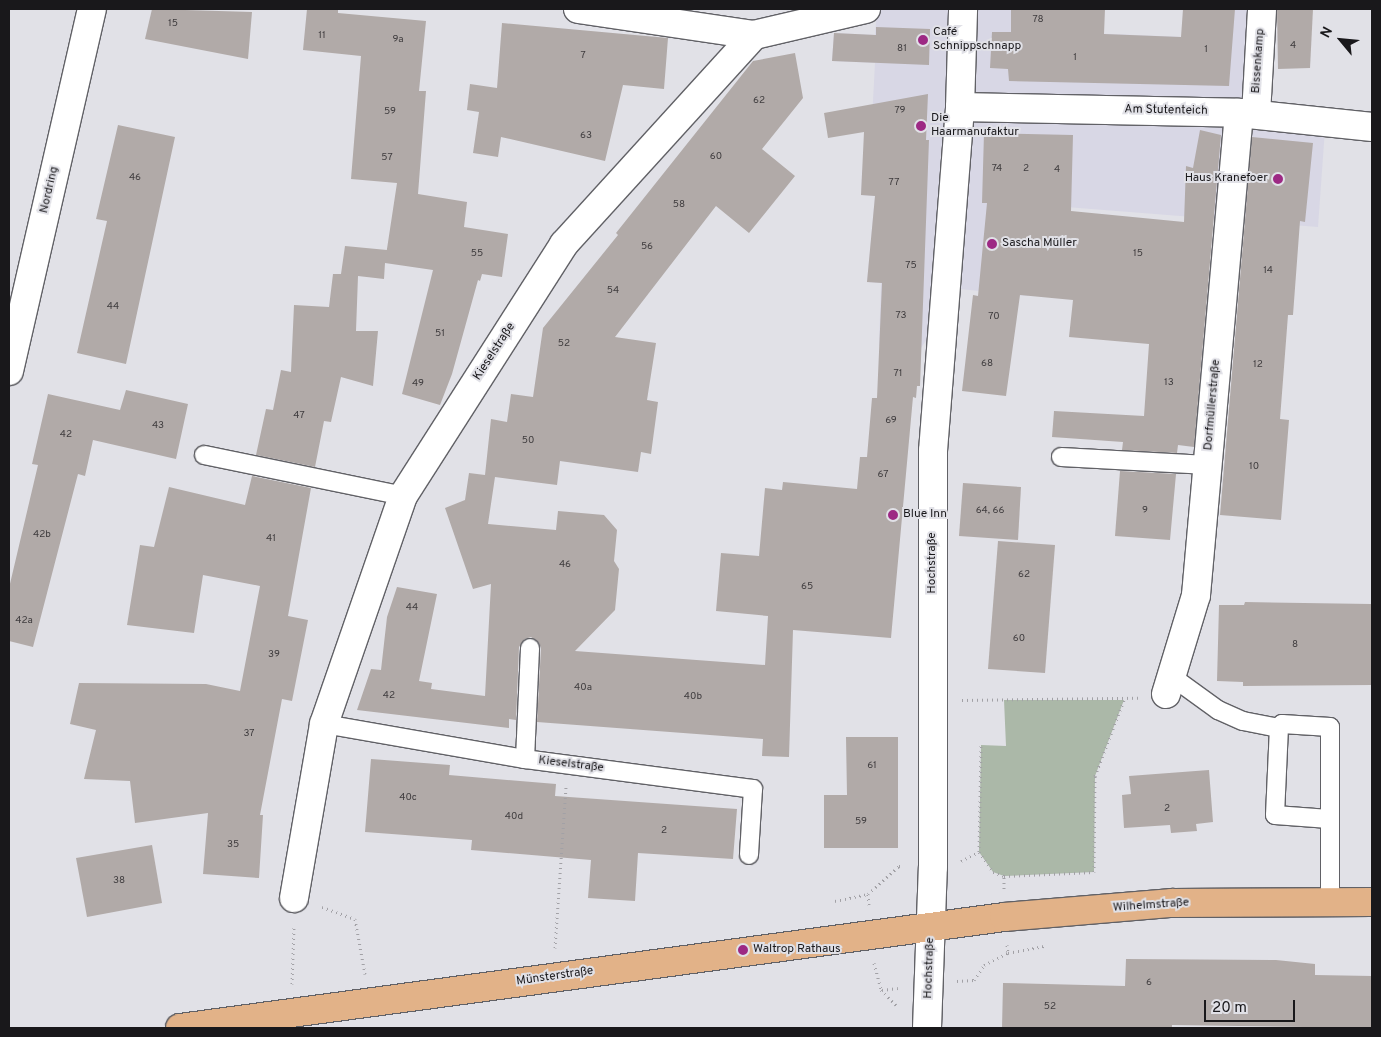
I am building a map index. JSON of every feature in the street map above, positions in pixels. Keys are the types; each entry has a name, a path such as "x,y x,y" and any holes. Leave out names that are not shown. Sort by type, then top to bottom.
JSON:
{"main road":[{"name":"Wilhelmstraße","path":"931,926 1004,917 1172,903 1372,902"},
{"name":"Münsterstraße","path":"180,1028 931,926"}],"street":[{"name":"Nordring","path":"9,371 92,9"},
{"path":"578,9 754,34 866,9"},
{"name":"Hochstraße","path":"927,1028 931,926 933,451 960,107 963,9"},
{"name":"Bissenkamp","path":"1247,114 1262,9"},
{"name":"Kieselstraße","path":"294,898 324,724 403,496 564,244 754,34"},
{"name":"Am Stutenteich","path":"960,107 1247,114 1372,127"},
{"name":"Dorfmüllerstraße","path":"1168,685 1196,595 1208,465 1247,114"}],"lane":[{"path":"204,455 403,496"},
{"path":"1061,457 1208,465"},
{"path":"525,759 530,648"},
{"path":"1168,685 1243,721 1280,728"},
{"name":"Kieselstraße","path":"324,724 525,759 753,789 749,855"},
{"path":"1328,819 1275,815 1280,728 1285,724 1330,727 1328,819 1330,903"}],"path":[{"path":"933,700 1124,700 1095,776 1094,872"},
{"path":"554,977 567,764"},
{"path":"978,852 994,872 1004,876"},
{"path":"292,1014 294,898 355,919 370,1002"},
{"path":"881,990 974,980 984,965 1008,953 1045,946"}],"shaded area":[{"path":"877,9 1065,9 1065,32 1182,37 1184,9 1254,9 1246,106 1326,115 1318,227 1066,207 1028,296 960,289 921,348 879,346 881,283 867,282 875,196 861,195 862,170 875,171 871,138 875,63 832,61 834,33 875,35"}],"green space":[{"path":"1004,700 1124,700 1095,776 1094,872 1004,876 993,872 979,852 981,745 1006,746"}],"building":[{"path":"152,9 252,12 248,59 145,39"},
{"path":"307,9 338,9 338,13 426,21 419,91 426,91 418,194 467,202 464,227 508,234 502,277 482,274 480,281 478,280 452,374 440,405 402,394 433,270 385,263 384,279 358,276 356,331 378,331 373,386 341,377 331,422 324,421 315,467 256,455 266,409 273,410 281,370 291,372 294,305 329,307 333,274 341,274 345,246 387,250 397,183 351,179 361,56 303,50"},
{"path":"1011,9 1105,9 1104,34 1181,37 1183,9 1235,9 1229,86 1009,81 1008,69 990,68 992,32 1011,32"},
{"path":"1277,9 1313,9 1310,68 1278,69"},
{"path":"502,23 668,38 664,89 623,85 605,161 501,137 498,157 473,153 479,112 467,110 470,84 497,88"},
{"path":"876,27 930,29 929,65 832,61 834,33 876,35"},
{"path":"795,53 803,98 762,149 795,176 749,233 716,206 615,337 656,343 647,400 658,402 651,454 641,452 638,472 560,461 557,485 495,477 488,524 556,530 558,511 604,515 617,530 614,561 619,569 615,610 575,651 765,665 768,616 716,611 721,553 759,556 765,488 782,490 783,482 857,489 860,457 867,457 872,398 877,398 882,283 867,282 875,196 861,195 864,132 828,138 824,113 928,94 926,140 929,140 920,386 917,386 916,398 913,397 891,638 793,630 789,757 762,756 763,739 537,722 541,648 539,643 531,637 525,639 519,647 516,720 509,719 509,728 357,710 371,669 381,670 387,617 397,587 437,594 419,681 432,683 431,689 485,696 491,584 473,589 445,508 465,500 469,473 485,475 491,419 507,422 511,394 533,397 543,328 618,235 616,233 753,61"},
{"path":"118,125 175,137 126,364 77,353 107,221 96,219"},
{"path":"1200,130 1221,135 1194,447 1178,445 1177,453 1122,450 1123,442 1052,437 1054,411 1144,416 1149,344 1069,337 1073,300 1020,295 1006,396 962,391 973,295 978,296 987,203 982,203 984,133 1073,135 1071,211 1184,222 1186,166 1193,168"},
{"path":"1252,137 1313,143 1305,222 1300,221 1293,315 1288,315 1280,419 1289,420 1281,520 1220,515"},
{"path":"126,390 188,404 176,459 93,440 85,476 78,474 33,647 9,641 9,588 38,465 32,464 48,394 120,410"},
{"path":"1120,471 1176,474 1170,540 1115,536"},
{"path":"252,476 311,488 288,616 308,620 292,701 282,699 260,815 263,815 259,878 203,874 208,813 135,823 130,781 84,779 96,730 70,724 79,683 206,684 240,691 260,586 203,575 194,633 127,625 140,545 154,547 169,487 245,505"},
{"path":"963,483 1021,487 1018,540 959,536"},
{"path":"998,541 1055,545 1045,673 988,669"},
{"path":"1245,602 1371,604 1372,685 1243,686 1243,682 1217,681 1219,605 1244,605"},
{"path":"846,737 898,737 898,848 824,848 824,795 847,795"},
{"path":"371,759 450,765 449,775 556,784 555,796 737,809 733,859 638,853 635,901 588,898 591,860 471,850 472,840 365,832"},
{"path":"1209,770 1213,822 1196,824 1197,831 1171,833 1170,825 1124,828 1122,795 1131,794 1129,776"},
{"path":"152,845 162,903 87,917 76,858"},
{"path":"1126,959 1276,960 1315,964 1315,975 1372,976 1372,1028 1172,1025 1172,1028 1002,1028 1003,983 1125,986"}],"place":[{"name":"Café Schnippschnapp","path":"923,40"},
{"name":"Die Haarmanufaktur","path":"921,126"},
{"name":"Haus Kranefoer","path":"1278,179"},
{"name":"Sascha Müller","path":"992,244"},
{"name":"Blue Inn","path":"893,515"},
{"name":"Waltrop Rathaus","path":"743,950"}]}
